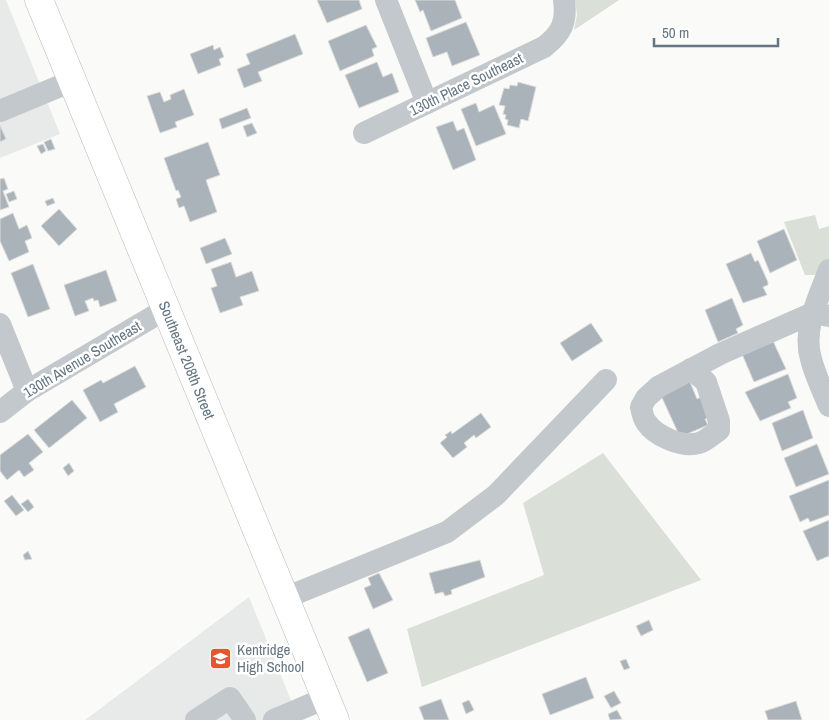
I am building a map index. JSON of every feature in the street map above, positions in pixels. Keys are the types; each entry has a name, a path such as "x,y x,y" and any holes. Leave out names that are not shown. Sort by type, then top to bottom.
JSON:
{"main road":[{"name":"Southeast 208th Street","path":"39,0 330,709"}],"street":[{"path":"386,0 427,103"},
{"name":"130th Place Southeast","path":"364,133 544,47 563,29 565,17 564,0"},
{"path":"0,111 72,81"},
{"path":"829,270 821,314 808,338 810,358 829,406"},
{"name":"130th Avenue Southeast","path":"0,412 26,391 166,309"},
{"path":"691,370 821,314"},
{"path":"0,324 26,391"},
{"path":"285,598 447,532 496,495 606,380"},
{"path":"196,720 230,698 245,720"},
{"path":"274,720 330,709"}],"shaded area":[{"path":"0,0 6,0 60,134 0,158"},
{"path":"575,0 619,0 574,30 577,15"},
{"path":"815,215 819,229 829,226 829,279 805,275 784,222"},
{"path":"603,453 701,580 422,687 407,629 544,575 523,503"},
{"name":"Kentridge High School","path":"249,597 299,720 85,720"}],"building":[{"path":"317,0 359,0 362,9 327,23"},
{"path":"415,0 455,0 462,18 431,31 423,10 420,12"},
{"path":"466,22 480,55 452,66 447,52 433,57 426,38"},
{"path":"366,25 377,47 372,49 374,56 340,71 328,41"},
{"path":"295,34 303,54 258,72 262,81 244,88 237,69 250,64 246,54"},
{"path":"213,45 214,50 220,47 224,57 219,59 221,65 198,74 190,54"},
{"path":"377,62 383,77 392,73 399,92 359,108 345,75"},
{"path":"518,82 536,87 528,121 521,119 519,128 507,125 508,120 505,119 506,115 503,114 505,106 499,105 504,88 509,89 510,85 517,86"},
{"path":"184,89 194,115 175,122 177,127 160,133 147,96 160,92 164,102 171,99 170,95"},
{"path":"476,103 479,112 494,105 506,134 476,146 461,109"},
{"path":"247,108 251,118 222,129 219,119"},
{"path":"453,121 457,131 464,128 476,160 453,170 436,127"},
{"path":"252,123 257,133 247,137 243,126"},
{"path":"0,125 6,139 0,142"},
{"path":"51,139 55,149 48,151 44,142"},
{"path":"208,142 220,175 206,180 217,212 190,222 184,206 179,208 176,199 181,197 178,190 176,191 164,158"},
{"path":"43,144 46,151 41,154 37,146"},
{"path":"4,178 8,189 3,191 9,207 0,210 0,179"},
{"path":"14,191 17,199 9,202 6,194"},
{"path":"53,198 55,203 47,206 45,201"},
{"path":"59,209 77,229 59,246 41,226"},
{"path":"13,213 19,229 27,225 32,238 25,241 29,252 9,261 0,241 0,219"},
{"path":"784,229 797,260 770,273 757,241"},
{"path":"225,238 232,254 206,264 200,248"},
{"path":"751,253 755,262 758,260 768,282 768,285 763,287 767,295 743,303 726,264"},
{"path":"231,262 236,277 252,271 259,291 240,297 243,305 220,313 211,288 217,286 211,269"},
{"path":"33,264 50,309 28,317 11,273"},
{"path":"106,270 117,301 100,307 98,300 94,301 93,298 85,301 89,311 75,316 64,285"},
{"path":"732,298 743,325 736,329 738,333 718,342 705,310"},
{"path":"591,323 603,341 572,361 560,343"},
{"path":"773,341 786,369 754,382 742,354"},
{"path":"135,366 146,387 114,404 118,412 100,422 83,390 101,380 103,383"},
{"path":"788,374 797,398 788,402 791,408 760,421 745,392"},
{"path":"688,377 697,399 705,395 714,415 705,419 708,425 680,437 658,389"},
{"path":"72,400 87,418 49,448 34,430"},
{"path":"803,410 813,438 782,451 772,423"},
{"path":"481,413 491,427 476,438 474,435 464,443 467,447 453,458 440,443 447,437 445,435 451,431 452,434"},
{"path":"28,434 43,452 29,463 34,470 24,477 19,470 7,480 0,471 0,455"},
{"path":"817,444 829,474 796,487 784,458"},
{"path":"69,463 74,471 68,476 63,468"},
{"path":"829,480 829,515 810,522 808,518 800,522 789,496"},
{"path":"12,495 24,510 16,516 4,501"},
{"path":"28,499 34,507 28,512 21,504"},
{"path":"829,520 829,556 817,561 803,531"},
{"path":"28,551 32,559 25,560 23,555"},
{"path":"480,560 485,577 451,590 452,594 445,596 443,592 435,594 429,573"},
{"path":"379,573 393,600 373,609 364,588 371,585 368,578"},
{"path":"649,620 653,630 641,636 636,626"},
{"path":"369,628 388,673 367,682 348,637"},
{"path":"626,659 630,668 624,670 620,661"},
{"path":"586,677 594,698 550,715 542,694"},
{"path":"614,691 621,703 611,708 604,696"},
{"path":"441,699 449,720 424,720 419,707"},
{"path":"469,700 474,710 466,714 462,703"},
{"path":"796,701 802,720 768,720 765,711"},
{"path":"617,710 622,719 610,720 608,714"}],"place":[{"name":"Kentridge High School","path":"221,658"}]}
